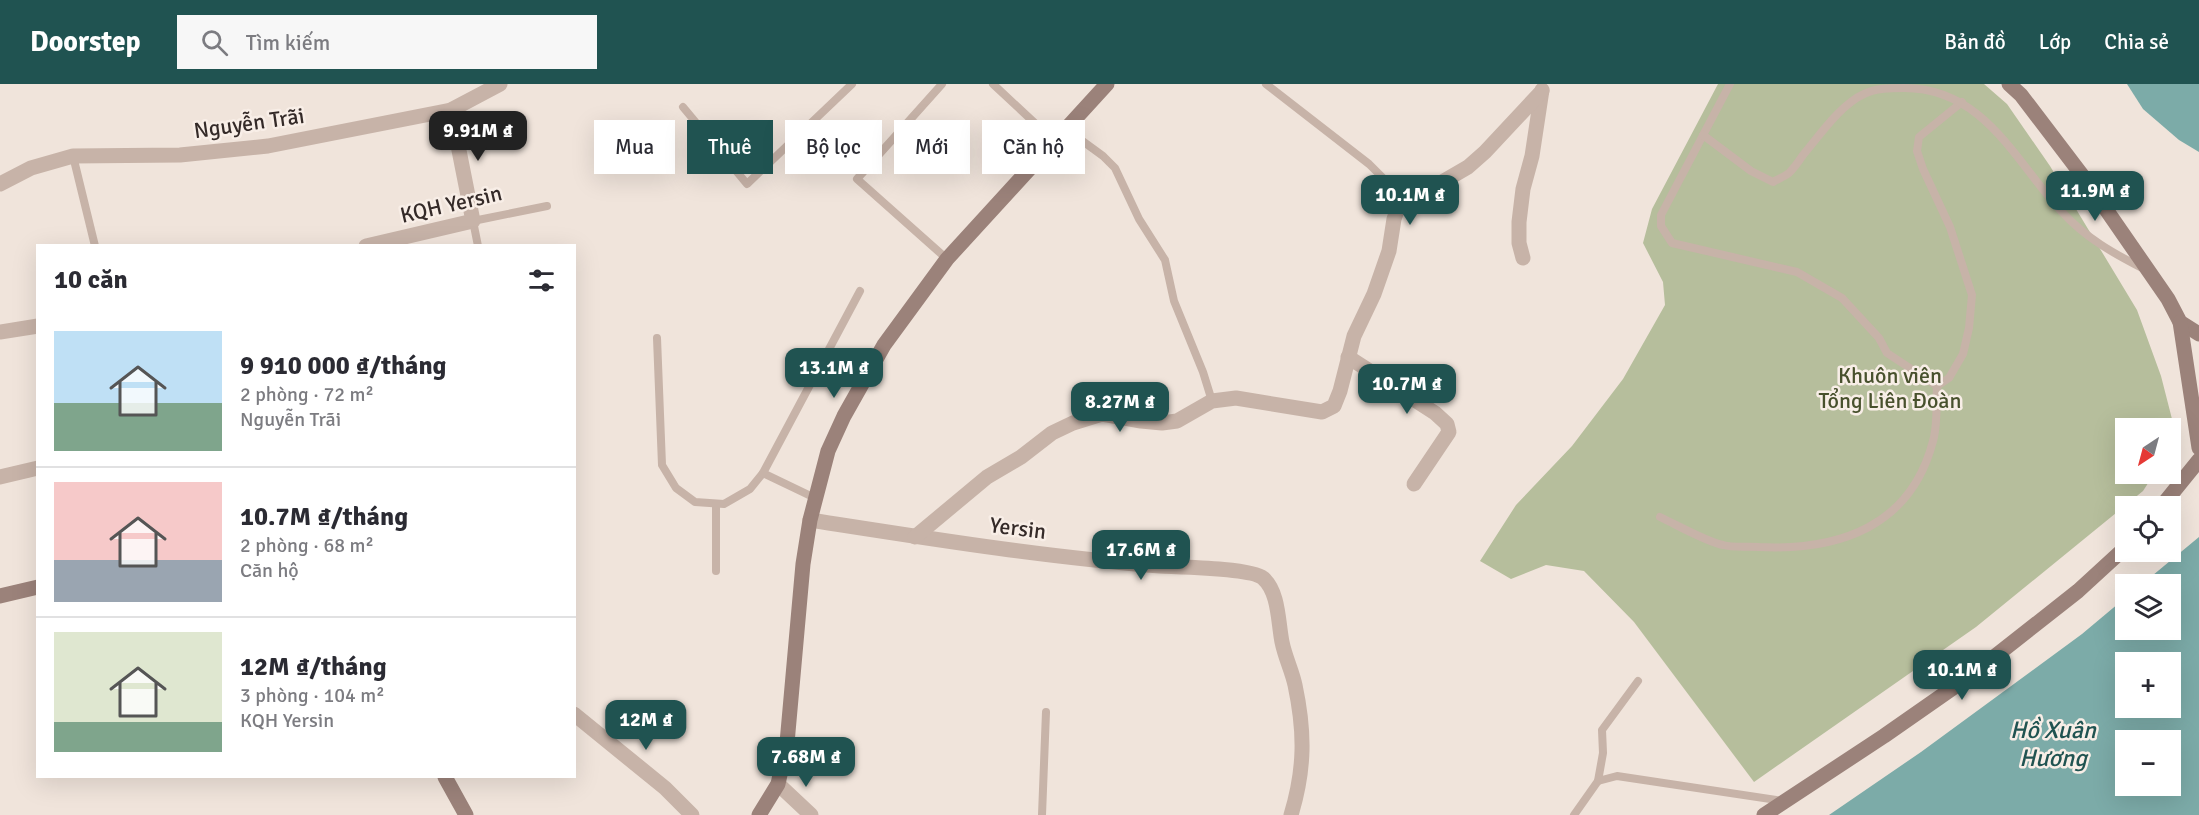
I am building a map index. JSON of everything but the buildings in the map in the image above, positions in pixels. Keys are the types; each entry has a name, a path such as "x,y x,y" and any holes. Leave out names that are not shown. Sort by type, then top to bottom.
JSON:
{"main road":[{"path":"1073,120 1107,84"},
{"path":"2009,84 2021,95 2085,179 2149,271 2180,322 2199,448"},
{"path":"759,815 778,784 787,743 803,564 810,520 828,451 852,401 884,345 947,258 1024,174"},
{"path":"2180,322 2199,334"},
{"path":"2170,496 2199,460"},
{"path":"1764,815 1970,676 2078,591 2115,557"},
{"path":"0,596 36,587"},
{"path":"446,778 466,815"}],"street":[{"name":"Nguyễn Trãi","path":"0,184 31,168 73,156 180,155 268,146 451,110 500,84"},
{"path":"915,537 987,477 1021,457 1052,433 1073,423 1102,414 1162,423 1177,421 1212,400 1236,398 1322,412 1334,406 1341,391 1354,336 1378,283 1389,251 1394,219 1402,197 1437,185 1468,167 1485,152 1543,87"},
{"path":"1524,258 1519,243 1519,222 1523,189 1532,156 1543,87"},
{"path":"451,110 473,221"},
{"name":"KQH Yersin","path":"375,244 473,221"},
{"path":"0,332 36,326"},
{"path":"1348,357 1447,424 1449,432 1414,484"},
{"path":"0,477 36,468"},
{"name":"Yersin","path":"810,520 915,537 1134,564 1240,571 1262,576 1272,590 1303,733 1303,756 1291,815"},
{"path":"576,716 665,788 692,815"},
{"path":"778,784 811,815"}],"lane":[{"path":"683,107 747,184 852,84"},
{"path":"942,84 857,179 947,258"},
{"path":"993,84 1032,120"},
{"path":"1266,84 1369,164 1402,197"},
{"path":"1730,84 1661,215 1661,226 1672,243 1797,272 1842,298 1879,338 1887,353 1936,386"},
{"path":"1703,135 1751,171 1773,182 1788,174 1844,108 1864,94 1884,88 1914,88 1937,92 1962,102 1986,121 2018,155 2063,213 2092,240 2149,271"},
{"path":"1936,386 1949,378 1963,354 1969,328 1972,296 1950,227 1917,151 1918,137 1962,102"},
{"path":"1085,143 1115,168 1139,219 1166,260 1174,301 1212,400"},
{"path":"73,156 94,244"},
{"name":"KQH Yersin","path":"473,221 547,206"},
{"path":"473,221 478,244"},
{"path":"657,338 662,465 676,488 695,502 724,504 750,489 763,473 860,291"},
{"path":"1660,518 1722,545 1781,548 1827,543 1857,534 1893,511 1917,480 1934,440 1936,386"},
{"path":"763,473 815,498"},
{"path":"716,504 716,571"},
{"path":"1575,815 1598,781 1603,753 1602,730 1638,681"},
{"path":"1042,815 1046,712"},
{"path":"1598,781 1617,776 1641,778 1784,801"}],"green space":[{"name":"Khuôn viên Tổng Liên Đoàn","path":"1718,84 1984,84 2007,104 2050,166 2137,310 2161,376 2172,418 2115,418 2115,484 2148,484 2143,491 2137,496 2115,496 2115,514 1976,627 1754,782 1634,622 1584,571 1546,565 1511,579 1480,561 1516,505 1572,446 1623,379 1665,305 1663,282 1643,243 1652,209"}],"water":[{"path":"2127,84 2199,84 2199,152 2179,140 2143,109"},
{"name":"Hồ Xuân Hương","path":"2199,537 2199,815 1829,815 1921,752 2082,634 2115,606 2115,640 2181,640 2181,574 2154,574 2169,562 2181,562 2181,552"}]}
